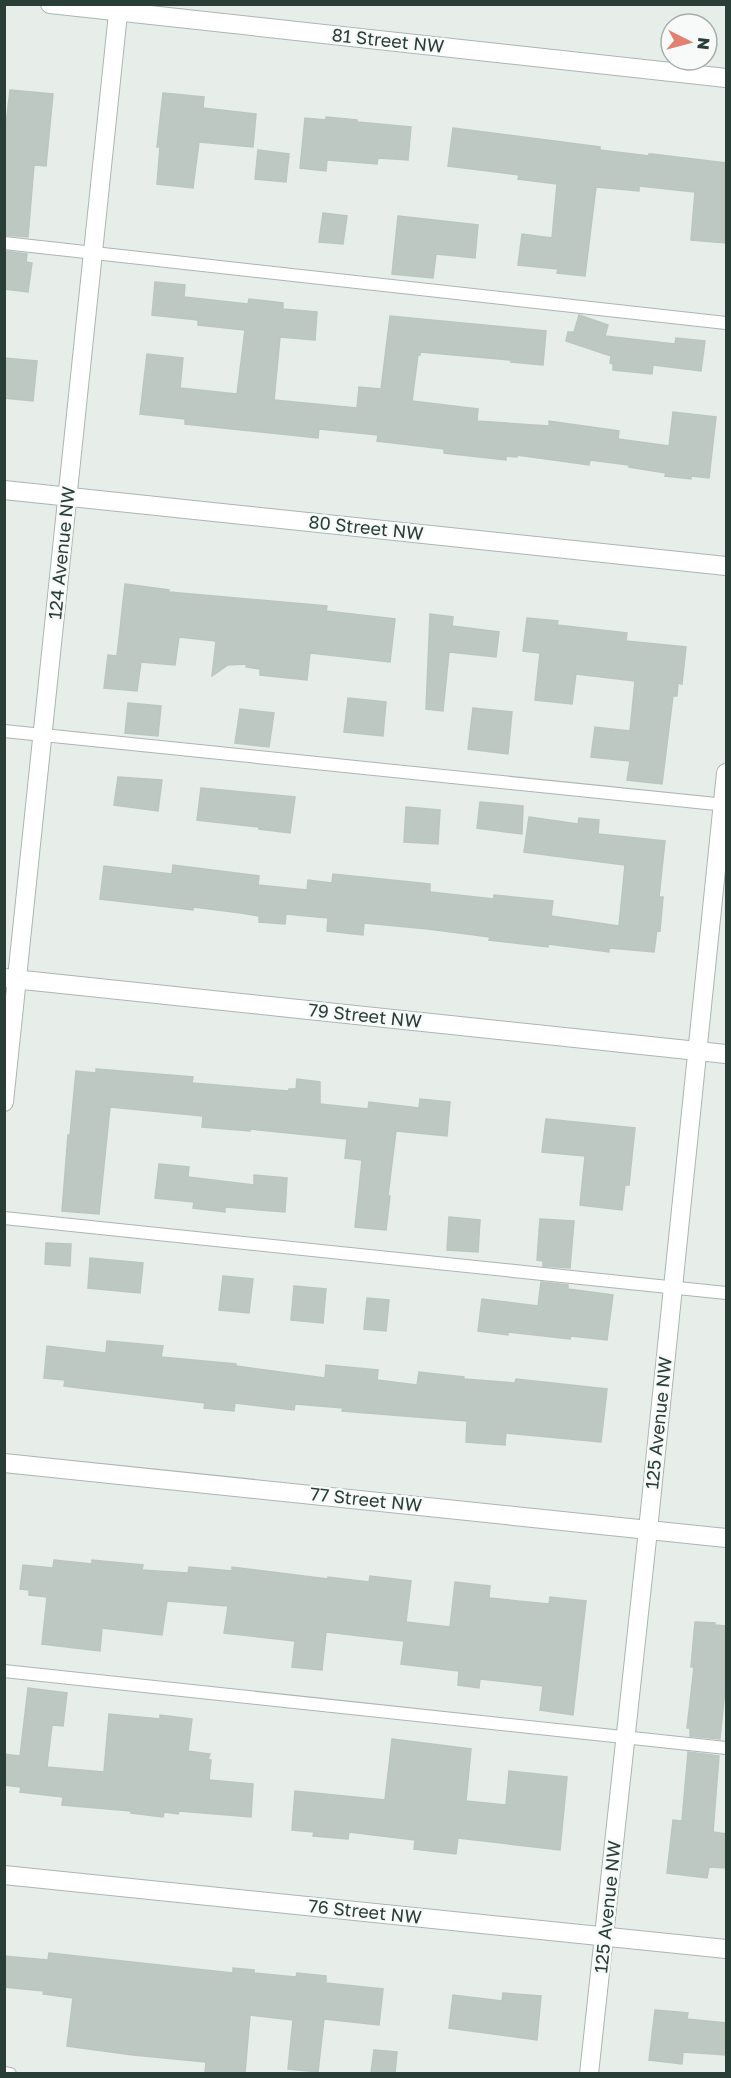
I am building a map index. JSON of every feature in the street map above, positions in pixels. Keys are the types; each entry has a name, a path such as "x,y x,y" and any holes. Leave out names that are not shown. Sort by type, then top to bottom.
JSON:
{"street":[{"name":"81 Street NW","path":"50,4 119,8 726,78"},
{"name":"124 Avenue NW","path":"4,1102 11,979 43,735 119,8"},
{"name":"80 Street NW","path":"4,490 726,566"},
{"name":"125 Avenue NW","path":"589,2073 725,805 726,773"},
{"name":"79 Street NW","path":"11,979 726,1054"},
{"name":"77 Street NW","path":"4,1462 726,1539"},
{"name":"76 Street NW","path":"4,1875 726,1949"}],"lane":[{"path":"4,243 726,323"},
{"path":"4,731 725,805"},
{"path":"4,1218 726,1293"},
{"path":"4,1671 726,1748"},
{"path":"4,2073 10,2073"}],"building":[{"path":"10,90 53,94 46,166 34,165 28,237 4,235 4,140"},
{"path":"163,93 204,97 203,108 256,114 253,147 199,142 193,188 157,184 160,147 157,147"},
{"path":"326,117 411,127 408,160 378,158 377,164 327,160 326,171 300,168 305,118 326,120"},
{"path":"453,128 600,147 600,150 726,163 726,243 691,240 695,192 639,186 639,191 596,187 585,276 557,273 558,269 518,265 522,234 552,238 557,184 518,179 519,175 448,166"},
{"path":"258,150 289,154 286,182 255,179"},
{"path":"323,213 347,216 343,244 319,242"},
{"path":"398,216 478,225 475,258 436,254 433,278 392,274"},
{"path":"4,251 27,254 26,262 32,263 28,292 4,289"},
{"path":"155,282 185,285 184,297 248,304 249,299 283,303 283,309 317,312 315,340 280,337 274,400 357,408 359,387 381,389 390,316 546,331 543,365 420,352 412,401 478,409 477,421 549,426 549,421 619,431 618,439 669,446 673,412 716,417 709,478 691,476 691,479 665,476 666,473 629,467 629,465 590,460 589,465 517,455 517,457 506,456 506,460 444,453 444,449 377,441 378,435 319,429 318,438 185,424 185,419 140,414 147,354 183,358 180,388 237,394 245,330 198,325 198,320 152,315"},
{"path":"579,315 608,325 605,336 675,344 676,338 705,341 701,371 653,365 652,374 613,370 613,364 610,363 611,356 566,341 568,332 574,332"},
{"path":"4,358 37,361 33,401 4,398"},
{"path":"125,584 169,590 169,592 327,606 326,611 395,619 390,662 310,653 307,680 260,675 260,669 246,667 247,664 228,665 212,676 216,641 179,637 175,665 141,662 137,691 104,688 108,655 117,656"},
{"path":"430,614 453,617 452,626 499,632 496,657 449,652 443,711 426,709"},
{"path":"527,618 558,621 557,625 627,633 626,641 686,647 682,684 678,683 677,696 673,696 662,784 627,780 630,761 591,757 595,727 630,731 635,681 576,674 572,704 535,700 540,653 523,651"},
{"path":"348,698 386,702 383,736 344,732"},
{"path":"128,703 161,706 158,736 125,733"},
{"path":"473,708 512,712 508,754 468,749"},
{"path":"240,709 274,713 269,747 235,743"},
{"path":"118,777 162,780 158,811 114,805"},
{"path":"201,788 295,797 290,833 197,820"},
{"path":"480,802 523,806 522,834 477,828"},
{"path":"406,807 440,810 438,844 404,842"},
{"path":"529,817 578,824 579,818 599,820 598,834 665,841 659,897 663,897 660,931 657,930 654,952 609,948 609,952 548,944 548,947 489,940 490,937 364,923 363,935 327,931 328,918 286,914 285,924 259,922 259,916 241,913 100,899 104,866 172,874 173,865 259,876 258,885 307,890 308,880 332,883 333,874 430,884 430,892 494,899 494,895 553,901 551,916 619,926 625,865 524,852"},
{"path":"96,1069 193,1077 192,1083 288,1091 296,1089 297,1079 320,1082 320,1104 368,1109 369,1102 419,1108 420,1099 450,1102 447,1136 396,1131 386,1230 355,1227 362,1160 345,1158 347,1139 250,1129 250,1131 202,1127 203,1116 110,1107 99,1214 62,1211 76,1071 96,1073"},
{"path":"546,1119 635,1128 629,1185 625,1185 622,1210 580,1205 585,1156 542,1152"},
{"path":"159,1164 189,1167 188,1177 254,1185 254,1175 287,1178 285,1212 225,1207 225,1212 193,1208 194,1202 155,1198"},
{"path":"449,1217 480,1220 478,1252 447,1250"},
{"path":"540,1219 574,1221 570,1268 543,1266 543,1261 537,1260"},
{"path":"46,1243 71,1244 70,1266 45,1264"},
{"path":"90,1258 143,1263 140,1293 88,1288"},
{"path":"223,1276 253,1279 249,1313 219,1310"},
{"path":"541,1282 568,1285 568,1289 613,1295 607,1340 571,1336 570,1339 508,1332 508,1335 478,1331 482,1299 538,1306"},
{"path":"294,1286 326,1289 323,1323 291,1320"},
{"path":"367,1298 389,1300 386,1331 364,1329"},
{"path":"107,1341 163,1346 161,1357 236,1364 236,1366 325,1378 326,1365 378,1370 377,1380 417,1385 419,1372 464,1377 464,1379 515,1383 516,1379 607,1389 601,1442 506,1433 505,1445 466,1442 467,1421 342,1411 343,1408 295,1404 294,1410 235,1403 234,1411 204,1408 205,1403 64,1386 65,1380 44,1378 47,1346 106,1353"},
{"path":"54,1560 92,1564 92,1560 143,1565 142,1570 188,1573 189,1567 232,1571 232,1567 328,1579 328,1577 369,1582 370,1576 411,1581 406,1622 450,1627 455,1582 490,1586 489,1598 549,1604 550,1597 586,1601 573,1715 540,1710 543,1686 480,1679 479,1688 458,1685 459,1671 401,1664 404,1641 326,1632 322,1670 292,1667 295,1641 224,1633 228,1606 167,1601 162,1635 102,1628 100,1651 42,1644 47,1597 29,1595 29,1590 20,1589 23,1565 53,1568"},
{"path":"695,1622 726,1626 726,1679 720,1739 690,1736 690,1728 687,1728 694,1667 691,1667"},
{"path":"28,1688 67,1693 63,1726 52,1725 47,1767 104,1772 109,1714 160,1719 160,1715 192,1719 188,1751 210,1754 208,1759 211,1760 209,1780 253,1784 251,1817 179,1811 178,1814 164,1812 163,1817 131,1813 131,1811 62,1805 63,1797 20,1792 21,1787 4,1785 4,1754 20,1756"},
{"path":"392,1739 471,1749 466,1801 506,1805 509,1771 567,1777 560,1850 458,1838 456,1854 414,1849 415,1840 349,1832 348,1839 313,1836 314,1832 292,1830 295,1791 385,1800"},
{"path":"688,1752 719,1756 713,1832 726,1834 726,1868 709,1867 707,1878 667,1873 673,1820 682,1821"},
{"path":"49,1953 233,1973 233,1968 254,1970 254,1973 296,1977 297,1973 326,1976 326,1983 383,1989 379,2025 324,2019 318,2072 288,2069 293,2020 250,2015 245,2073 205,2073 206,2062 67,2046 73,1998 43,1994 44,1991 4,1987 4,1956 48,1960"},
{"path":"503,1993 541,1996 537,2040 449,2028 453,1995 502,2001"},
{"path":"655,2010 688,2013 687,2019 726,2023 726,2055 683,2052 682,2064 649,2060"},
{"path":"374,2050 397,2052 395,2073 371,2073"}]}
